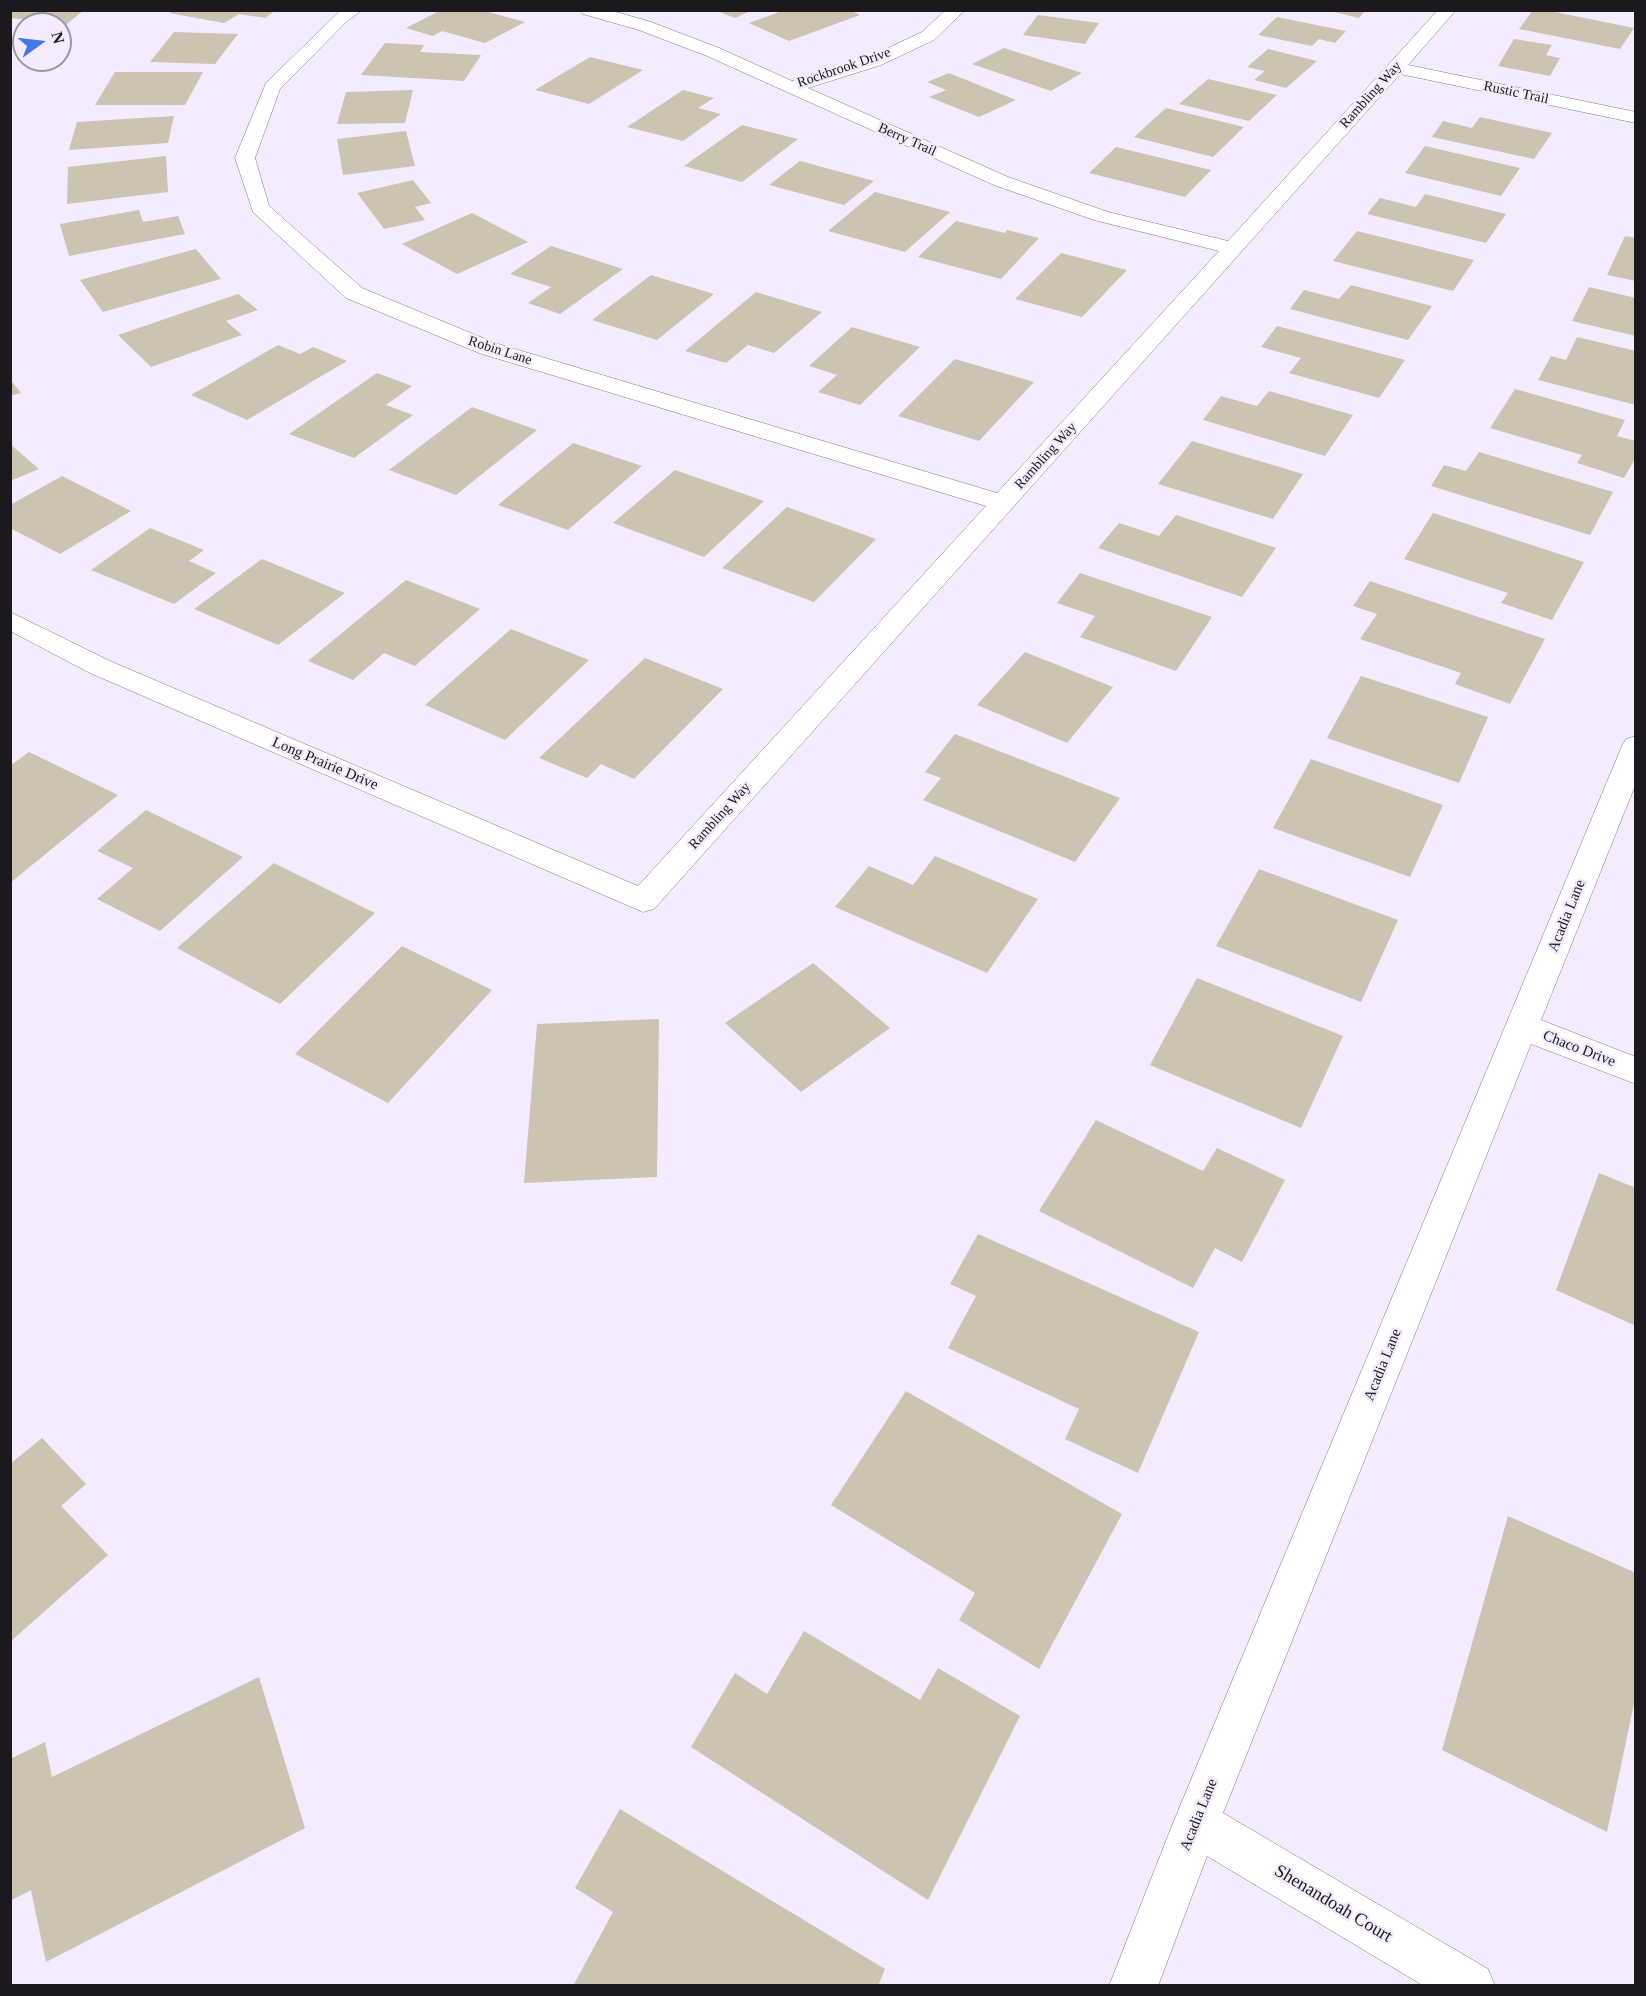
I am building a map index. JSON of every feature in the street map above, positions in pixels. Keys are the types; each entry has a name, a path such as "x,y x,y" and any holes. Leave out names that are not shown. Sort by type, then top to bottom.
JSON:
{"street":[{"name":"Robin Lane","path":"354,10 340,18 272,87 245,158 260,208 354,292 487,348 1003,503"},
{"name":"Berry Trail","path":"590,10 645,26 713,51 1001,181 1101,216 1233,248"},
{"name":"Rockbrook Drive","path":"791,87 875,61 928,36 957,10"},
{"name":"Rambling Way","path":"644,901 1448,10"},
{"name":"Rustic Trail","path":"1396,68 1635,118"},
{"name":"Long Prairie Drive","path":"10,620 100,667 644,901"},
{"name":"Acadia Lane","path":"1133,1986 1196,1823 1635,746"},
{"name":"Chaco Drive","path":"1522,1027 1635,1071"},
{"name":"Shenandoah Court","path":"1196,1823 1471,1986"}],"building":[{"path":"10,10 84,10 72,20 72,12 12,12 12,18 10,18"},
{"path":"174,10 276,10 265,18 239,14 224,23 169,13"},
{"path":"441,10 481,10 525,22 485,43 442,31 433,36 406,28"},
{"path":"715,10 752,10 735,18"},
{"path":"785,10 849,10 860,15 789,41 749,23"},
{"path":"1326,10 1366,10 1359,18"},
{"path":"1533,10 1545,10 1634,28 1620,49 1519,29"},
{"path":"1038,15 1099,23 1085,44 1023,35"},
{"path":"1277,17 1346,31 1335,43 1319,39 1312,46 1258,35"},
{"path":"174,32 238,34 215,64 150,62"},
{"path":"1514,39 1552,45 1546,55 1560,58 1550,76 1498,66"},
{"path":"385,43 424,45 420,52 481,55 464,81 361,75"},
{"path":"1004,48 1082,73 1051,91 972,64"},
{"path":"1268,49 1317,61 1286,88 1254,80 1265,71 1247,67"},
{"path":"590,57 643,70 589,104 535,90"},
{"path":"115,72 203,72 185,105 95,105"},
{"path":"949,73 1016,100 979,117 929,97 946,90 927,82"},
{"path":"1208,79 1277,95 1249,121 1179,104"},
{"path":"413,90 405,123 337,124 346,92"},
{"path":"683,90 714,98 698,108 721,114 683,141 627,127"},
{"path":"1166,108 1244,127 1213,157 1134,137"},
{"path":"174,116 168,143 69,150 77,122"},
{"path":"1480,117 1552,133 1534,159 1432,137 1443,121 1472,128"},
{"path":"742,125 798,139 742,182 684,166"},
{"path":"406,131 415,166 343,175 337,139"},
{"path":"1425,146 1520,168 1501,196 1405,173"},
{"path":"1116,147 1211,170 1185,197 1089,173"},
{"path":"166,156 168,192 67,204 68,167"},
{"path":"800,161 874,181 844,205 769,185"},
{"path":"413,180 431,203 415,207 425,220 384,229 357,193"},
{"path":"875,192 950,212 905,252 828,231"},
{"path":"1425,194 1506,214 1486,243 1367,214 1380,198 1416,207"},
{"path":"139,210 143,222 178,216 185,234 69,256 60,224"},
{"path":"472,213 528,242 457,274 402,244"},
{"path":"956,221 1005,233 1007,230 1039,238 1001,279 918,257"},
{"path":"1357,231 1474,260 1453,291 1333,261"},
{"path":"1625,236 1636,238 1636,281 1607,275"},
{"path":"551,246 623,269 560,314 528,303 551,287 510,274"},
{"path":"196,249 221,279 103,312 80,280"},
{"path":"1061,253 1127,270 1082,317 1015,299"},
{"path":"651,275 714,294 657,340 592,320"},
{"path":"1351,285 1432,306 1408,340 1290,309 1304,290 1339,299"},
{"path":"1589,287 1636,298 1636,336 1572,321"},
{"path":"756,292 822,312 774,353 748,345 726,363 685,351"},
{"path":"238,294 258,310 226,321 242,335 151,367 118,335"},
{"path":"1277,326 1405,360 1379,398 1289,373 1301,358 1261,347"},
{"path":"852,327 920,347 860,405 818,392 837,375 809,366"},
{"path":"1577,337 1636,351 1636,405 1538,380 1551,356 1566,360"},
{"path":"278,345 300,354 313,347 347,361 247,420 191,395"},
{"path":"955,359 1034,382 979,441 898,416"},
{"path":"377,373 412,386 386,405 413,415 354,458 289,434"},
{"path":"10,379 21,393 10,396"},
{"path":"1515,389 1625,420 1617,436 1636,441 1636,457 1624,478 1577,463 1582,455 1490,428"},
{"path":"1269,391 1353,415 1325,456 1203,420 1221,396 1257,406"},
{"path":"472,407 537,430 456,495 389,470"},
{"path":"1192,441 1303,474 1273,519 1158,484"},
{"path":"573,443 642,466 568,530 498,505"},
{"path":"10,444 39,469 10,481"},
{"path":"1479,452 1613,492 1590,535 1431,486 1444,465 1466,471"},
{"path":"675,470 764,501 704,557 613,523"},
{"path":"62,476 131,511 60,554 10,528 10,505"},
{"path":"787,507 876,539 814,602 722,568"},
{"path":"1433,513 1584,562 1552,620 1501,603 1508,593 1404,559"},
{"path":"1176,515 1276,548 1242,597 1098,548 1119,523 1159,536"},
{"path":"150,528 204,550 189,561 216,573 174,604 91,570"},
{"path":"262,559 345,593 278,645 194,609"},
{"path":"1080,573 1212,617 1176,671 1080,637 1095,616 1057,603"},
{"path":"406,580 480,609 415,666 384,653 353,680 308,661"},
{"path":"1370,581 1545,639 1510,704 1455,684 1461,673 1360,639 1377,614 1353,606"},
{"path":"511,629 589,660 505,740 425,705"},
{"path":"1025,652 1113,687 1067,743 977,705"},
{"path":"645,658 723,689 634,779 601,764 587,778 539,758"},
{"path":"1361,676 1488,717 1459,783 1327,738"},
{"path":"955,734 1120,798 1075,862 923,800 941,778 925,772"},
{"path":"29,752 118,795 10,883 10,766"},
{"path":"1311,759 1443,805 1410,877 1273,828"},
{"path":"146,810 243,857 160,931 97,899 133,868 97,851"},
{"path":"935,856 1038,899 987,973 835,907 869,866 913,885"},
{"path":"274,863 375,913 280,1004 177,948"},
{"path":"1259,869 1398,920 1361,1002 1216,946"},
{"path":"402,946 492,990 388,1103 295,1054"},
{"path":"813,963 890,1028 801,1092 725,1023"},
{"path":"1197,978 1343,1036 1301,1128 1150,1065"},
{"path":"659,1019 657,1177 524,1183 537,1024"},
{"path":"1096,1120 1203,1171 1217,1148 1285,1180 1242,1262 1215,1248 1193,1288 1039,1211"},
{"path":"1599,1173 1636,1188 1636,1326 1556,1290"},
{"path":"978,1234 1199,1332 1138,1473 1065,1439 1079,1409 948,1348 976,1296 950,1284"},
{"path":"906,1391 1122,1514 1039,1669 959,1620 975,1593 831,1505"},
{"path":"42,1438 86,1484 61,1506 108,1555 10,1642 10,1464"},
{"path":"1508,1516 1636,1573 1636,1694 1607,1832 1442,1750"},
{"path":"804,1631 920,1700 938,1668 1020,1716 928,1900 691,1747 735,1673 767,1694"},
{"path":"259,1677 305,1828 46,1962 31,1890 10,1901 10,1759 45,1742 52,1777"},
{"path":"620,1809 885,1969 878,1986 573,1986 613,1912 575,1888"}]}
